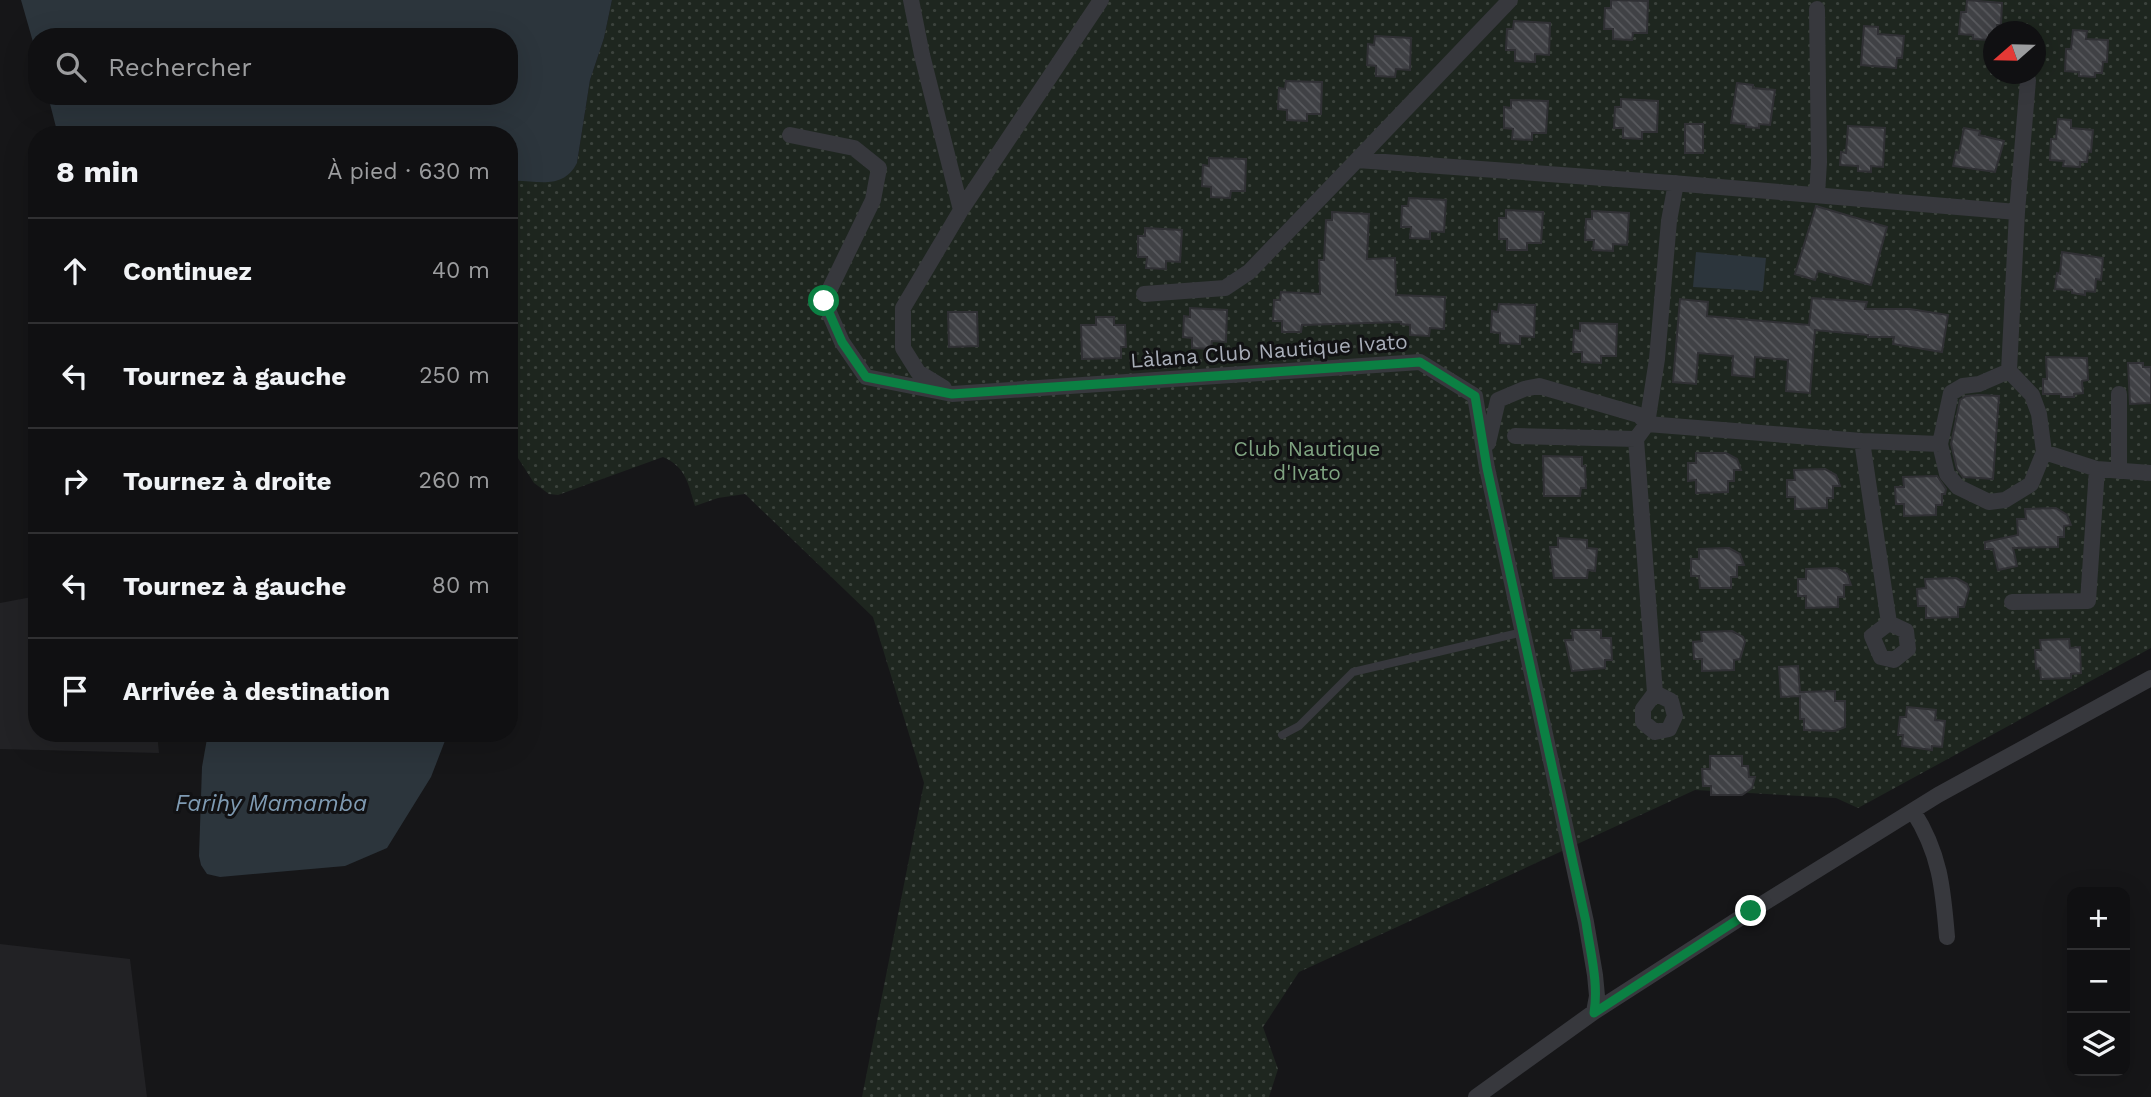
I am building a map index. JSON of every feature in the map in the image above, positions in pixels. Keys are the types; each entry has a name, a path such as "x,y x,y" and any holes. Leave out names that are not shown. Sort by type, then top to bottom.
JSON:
{"street":[{"path":"911,0 961,210"},
{"path":"952,394 918,372 903,348 903,308 961,210 1101,0"},
{"path":"1144,294 1225,288 1249,272 1510,0"},
{"path":"1817,9 1817,195"},
{"path":"2009,371 1979,384 1963,386 1951,393 1940,444 1947,474 1952,481 1958,487 1989,502 2005,500 2031,484 2044,452 2039,414 2032,395 2009,371 2017,212 2028,84"},
{"name":"Làlana Club Nautique Ivato","path":"790,135 854,148 879,168 873,200 824,301 842,342 866,377 952,394 1420,362 1475,396 1486,461 1586,922 1597,996 1594,1013"},
{"path":"1357,160 1676,183 2017,212"},
{"path":"1656,693 1636,439 1647,424 1657,359 1669,221 1676,183"},
{"path":"1486,461 1490,428 1498,400 1539,386 1639,415 1647,424 1862,441 1940,444"},
{"path":"2119,394 2119,471"},
{"path":"1515,436 1636,439"},
{"path":"1862,441 1889,623"},
{"path":"2044,452 2097,469 2151,473"},
{"path":"2012,603 2088,601 2097,469"},
{"path":"1476,1097 1594,1013 1751,911 1913,811 2151,678"},
{"path":"1913,811 1927,833 1937,860 1947,937"}],"lane":[{"path":"1282,734 1299,726 1353,671 1523,632"}],"shaded area":[{"path":"28,598 28,742 158,742 159,753 0,749 0,603"},
{"path":"0,944 130,959 147,1097 0,1097"}],"green space":[{"name":"Club Nautique d'Ivato","path":"612,0 2151,0 2151,648 1858,808 1836,798 1695,790 1299,972 1263,1027 1278,1069 1269,1097 862,1097 924,783 873,617 745,494 718,498 695,506 681,471 663,457 558,495 549,494 534,483 518,458 518,179 577,163 590,80 604,38"}],"water":[{"path":"21,0 612,0 604,38 590,80 577,163 564,178 547,182 518,181 518,126 56,126 50,105 518,105 518,28 29,28"},
{"path":"1696,252 1766,258 1763,291 1693,287"},
{"name":"Farihy Mamamba","path":"206,742 445,742 431,777 387,848 345,866 220,877 207,874 199,856 202,767"}],"building":[{"path":"1611,0 1648,1 1647,33 1633,33 1632,40 1613,39 1613,29 1604,29 1605,8 1611,8"},
{"path":"1967,0 2002,3 2001,21 1983,21 1983,40 1973,39 1973,35 1959,34 1961,12 1966,12"},
{"path":"1514,21 1550,23 1549,55 1535,54 1535,62 1515,61 1515,50 1506,50 1507,29 1513,29"},
{"path":"1864,26 1878,27 1878,34 1904,36 1902,58 1897,58 1896,68 1861,65"},
{"path":"2073,30 2087,31 2086,39 2108,40 2107,62 2103,62 2102,73 2095,73 2095,77 2079,76 2079,72 2065,71 2066,49 2071,49"},
{"path":"1375,36 1411,38 1410,70 1396,69 1395,77 1376,76 1376,66 1367,65 1368,44 1374,45"},
{"path":"1286,81 1322,82 1321,114 1307,114 1307,121 1287,120 1287,110 1278,109 1279,88 1285,89"},
{"path":"1737,83 1775,90 1770,125 1759,124 1759,128 1731,123"},
{"path":"1621,99 1658,101 1657,132 1642,132 1642,139 1623,138 1623,128 1614,128 1615,107 1621,107"},
{"path":"1511,100 1548,101 1546,133 1532,133 1532,140 1512,139 1513,129 1504,128 1504,107 1511,108"},
{"path":"2058,119 2071,120 2071,128 2093,130 2091,152 2088,151 2087,162 2080,162 2080,167 2063,166 2064,161 2050,160 2051,139 2056,139"},
{"path":"1685,124 1703,124 1703,153 1685,153"},
{"path":"1848,126 1885,128 1883,167 1871,166 1871,172 1858,171 1858,166 1840,165 1841,152 1846,153"},
{"path":"1964,128 2004,141 1995,172 1953,166 1956,152 1959,153"},
{"path":"1209,158 1246,159 1245,191 1231,191 1230,198 1211,197 1211,187 1202,186 1203,165 1209,166"},
{"path":"1409,198 1446,200 1444,232 1430,231 1430,239 1410,238 1411,227 1401,227 1402,206 1408,206"},
{"path":"1816,206 1887,227 1871,285 1818,271 1815,280 1795,274"},
{"path":"1506,210 1543,212 1541,243 1527,243 1527,250 1507,250 1507,239 1499,239 1499,218 1506,218"},
{"path":"1592,211 1629,213 1627,245 1613,244 1613,251 1593,250 1594,240 1585,240 1586,219 1592,219"},
{"path":"1332,212 1369,214 1367,259 1395,258 1396,295 1445,297 1444,329 1430,328 1429,336 1410,335 1410,325 1401,322 1302,325 1301,332 1282,332 1282,321 1273,321 1274,300 1280,300 1281,292 1320,294 1319,260 1324,260 1326,220 1332,220"},
{"path":"1145,228 1182,230 1180,262 1166,261 1166,269 1146,268 1147,257 1138,257 1138,236 1145,236"},
{"path":"2062,252 2103,258 2101,280 2096,279 2095,292 2085,291 2085,295 2072,293 2072,290 2055,289 2057,273 2060,274"},
{"path":"1812,298 1867,302 1865,309 1910,309 1948,315 1942,352 1893,344 1894,337 1868,337 1815,330 1810,393 1786,391 1788,360 1755,357 1754,377 1732,375 1733,356 1698,353 1696,384 1673,382 1680,299 1708,302 1707,316 1809,325"},
{"path":"1499,304 1535,305 1534,337 1520,336 1520,344 1500,343 1500,333 1491,332 1492,311 1498,312"},
{"path":"1190,308 1227,310 1226,342 1212,341 1211,349 1192,348 1192,338 1183,337 1184,316 1190,317"},
{"path":"948,312 977,312 978,346 949,347"},
{"path":"1096,317 1114,317 1114,325 1125,325 1126,347 1121,347 1121,358 1082,359 1081,325 1096,325"},
{"path":"1580,323 1617,324 1616,356 1601,356 1601,363 1582,362 1582,352 1573,352 1574,330 1580,331"},
{"path":"2046,357 2087,358 2088,380 2082,381 2083,393 2074,394 2074,397 2043,394 2043,379 2047,379"},
{"path":"2128,363 2143,363 2143,367 2151,367 2151,403 2130,404"},
{"path":"1966,396 1999,396 1993,479 1963,477 1957,469 1951,444 1960,400"},
{"path":"1696,453 1726,453 1737,459 1741,470 1734,470 1734,481 1728,481 1728,492 1696,493 1696,480 1688,481 1688,463 1696,463"},
{"path":"1543,456 1582,457 1586,488 1581,488 1580,496 1544,496"},
{"path":"1825,469 1836,475 1840,486 1833,486 1833,498 1827,498 1827,508 1795,509 1795,497 1787,497 1787,480 1795,480 1794,470"},
{"path":"1937,476 1946,489 1945,494 1942,494 1942,505 1936,505 1936,515 1904,516 1904,504 1896,504 1895,487 1904,487 1903,477"},
{"path":"2056,508 2067,515 2071,525 2064,526 2064,537 2058,537 2058,547 2013,548 2017,566 1998,570 1993,549 1985,549 1985,542 2018,535 2017,519 2026,519 2025,509"},
{"path":"1558,538 1587,540 1587,548 1597,549 1595,571 1588,570 1587,578 1554,578 1550,547 1558,547"},
{"path":"1729,548 1740,554 1744,565 1737,565 1737,577 1731,577 1731,588 1700,588 1699,576 1691,576 1691,559 1699,559 1699,549"},
{"path":"1837,568 1847,574 1851,585 1844,585 1844,597 1838,597 1838,607 1806,608 1806,596 1798,596 1798,579 1806,579 1806,569"},
{"path":"1956,578 1967,584 1969,589 1964,607 1958,607 1958,617 1926,618 1926,606 1918,606 1917,589 1926,588 1925,579"},
{"path":"1572,630 1601,630 1601,638 1611,638 1612,660 1605,660 1605,668 1572,671 1565,640 1573,640"},
{"path":"1732,631 1743,637 1745,642 1740,659 1734,660 1734,670 1702,671 1702,659 1694,659 1693,642 1702,641 1701,632"},
{"path":"2069,639 2070,648 2080,647 2081,673 2071,674 2071,678 2041,679 2040,668 2036,669 2035,650 2041,650 2040,640"},
{"path":"1798,666 1800,692 1835,691 1835,701 1845,701 1845,727 1835,731 1804,730 1804,719 1800,719 1800,696 1781,697 1779,667"},
{"path":"1907,707 1936,710 1935,720 1945,721 1942,747 1932,746 1932,750 1902,746 1903,735 1898,735 1900,717 1906,717"},
{"path":"1710,756 1742,756 1742,766 1748,766 1749,777 1755,777 1752,788 1742,795 1711,795 1711,786 1703,786 1702,769 1710,769"}],"route":[{"path":"824,301 842,342 866,377 952,394 1420,362 1475,396 1487,468 1586,922 1597,996 1594,1013 1751,911"}]}
